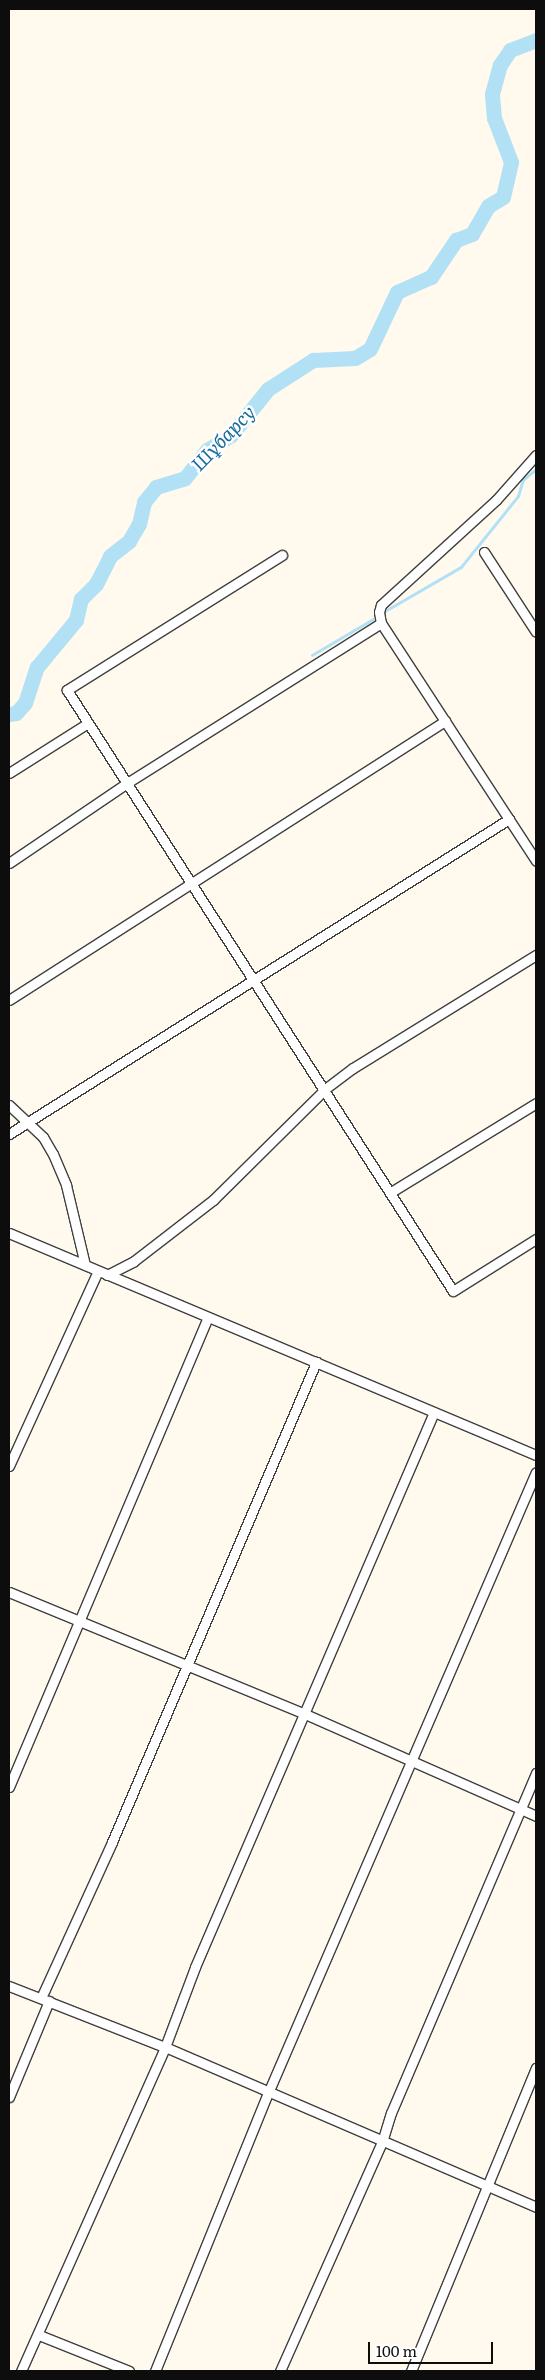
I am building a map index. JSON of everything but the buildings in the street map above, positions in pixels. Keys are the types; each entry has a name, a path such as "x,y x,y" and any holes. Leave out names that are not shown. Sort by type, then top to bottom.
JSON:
{"street":[{"path":"536,455 496,500 381,605 381,623 536,861"},
{"path":"484,552 536,632"},
{"path":"282,555 67,690 453,1291 536,1239"},
{"path":"9,863 127,783 381,623"},
{"path":"9,1000 445,721"},
{"path":"9,773 88,723"},
{"path":"9,1134 509,819"},
{"path":"107,1275 134,1261 213,1200 325,1089 353,1068 536,954"},
{"path":"391,1192 536,1102"},
{"path":"9,1105 44,1137 56,1162 66,1186 85,1265"},
{"path":"9,1233 536,1454"},
{"path":"9,1466 98,1271"},
{"path":"9,1787 208,1317"},
{"path":"9,2097 45,2000 316,1362"},
{"path":"21,2371 40,2335 165,2047 173,2021 434,1412"},
{"path":"154,2371 268,2092 536,1472"},
{"path":"9,1592 305,1714 536,1816"},
{"path":"280,2371 382,2142 536,1772"},
{"path":"9,1986 165,2047 536,2207"},
{"path":"411,2371 536,2068"},
{"path":"40,2335 129,2371"}],"waterway":[{"name":"Шұбарсу","path":"9,714 16,713 25,703 37,667 76,620 81,599 96,584 110,556 129,541 139,524 144,502 156,487 185,478 207,450 231,435 268,389 313,360 355,358 370,349 397,292 431,277 456,240 472,234 488,206 503,197 511,162 494,118 492,94 500,65 510,50 536,40"},
{"path":"385,611 461,567 518,496 523,480 536,469"},
{"path":"312,655 373,619"}]}
